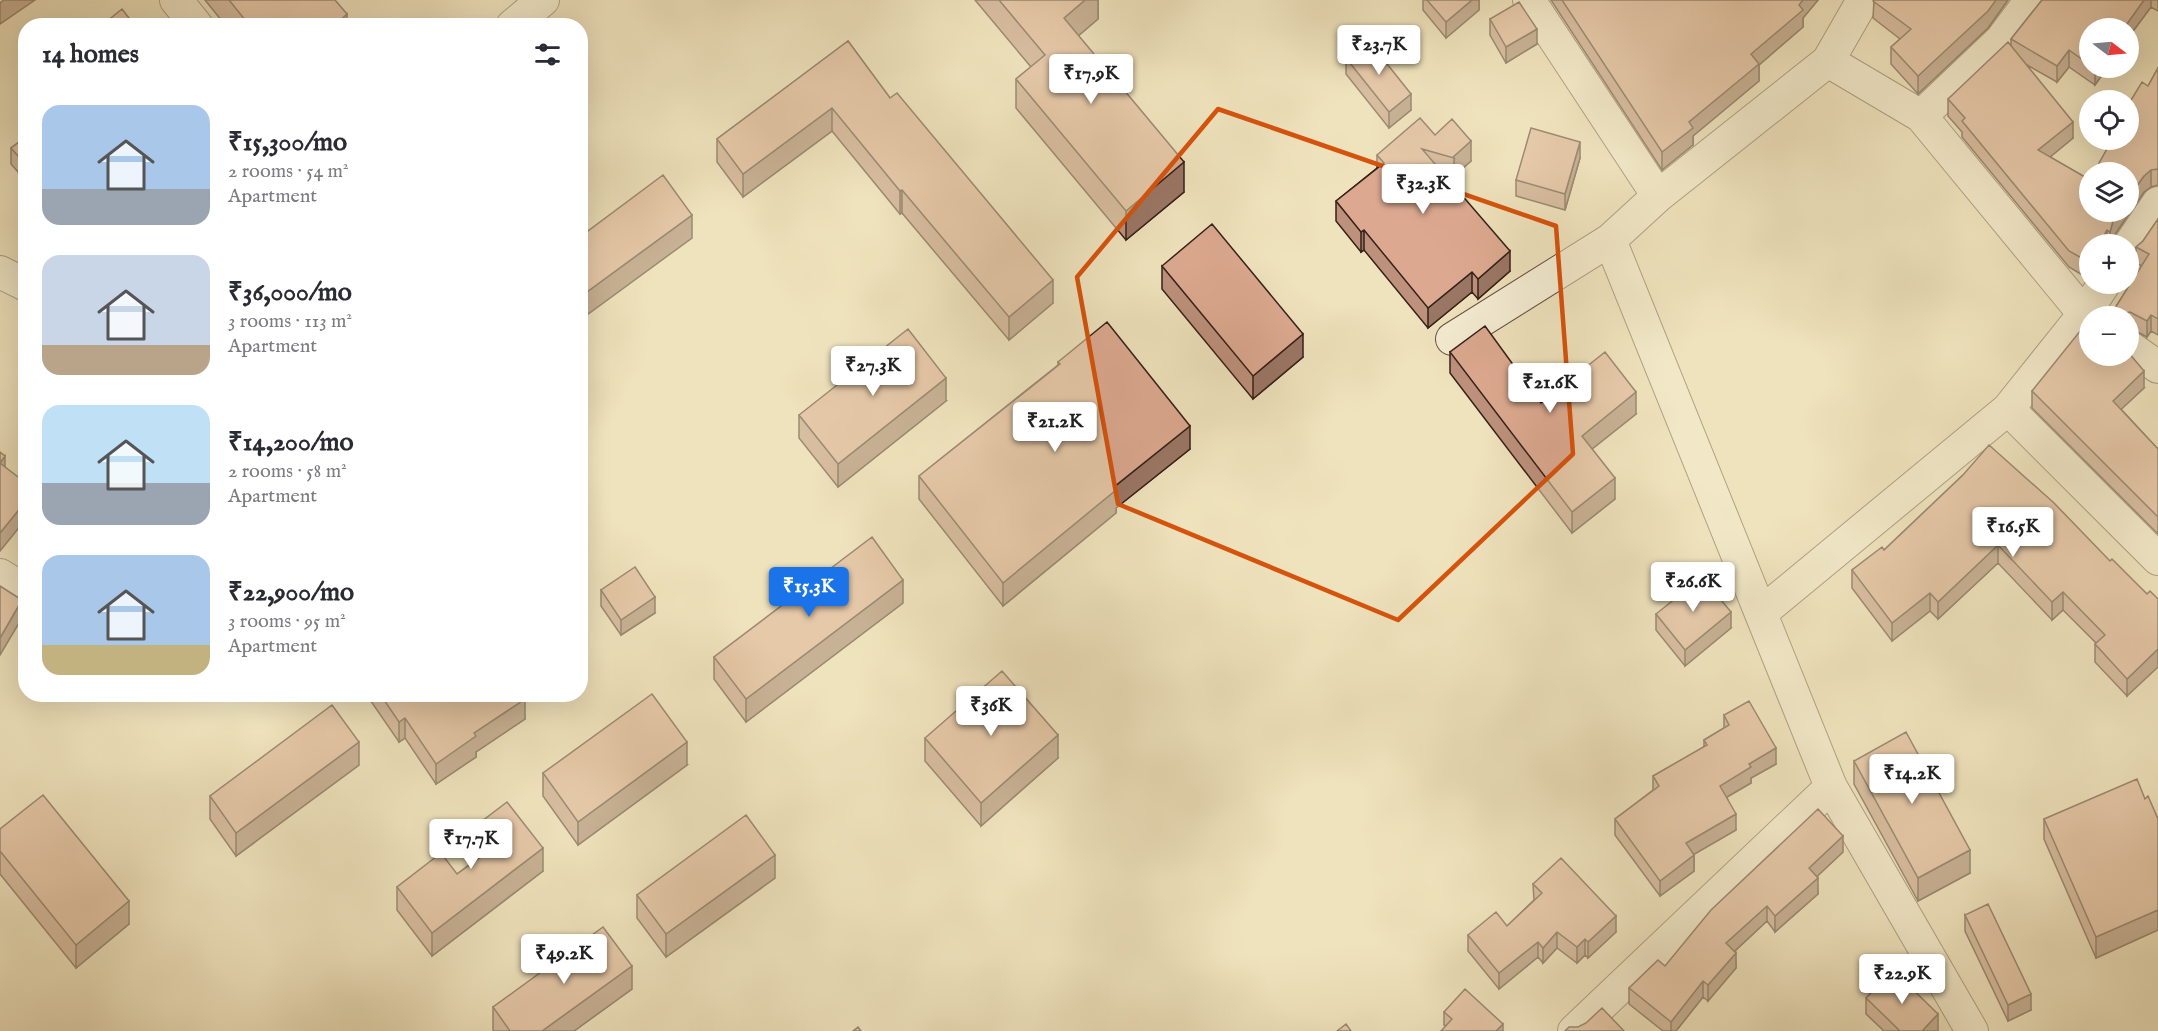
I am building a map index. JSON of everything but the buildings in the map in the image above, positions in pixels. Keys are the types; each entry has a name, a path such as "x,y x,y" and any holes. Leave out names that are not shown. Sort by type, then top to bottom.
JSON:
{"street":[{"path":"176,0 191,18"},
{"path":"522,18 543,0"},
{"path":"1529,0 1658,196"},
{"path":"1452,339 1610,240 1658,196 1828,60 1863,0"},
{"path":"1921,116 2001,40 2031,0"},
{"path":"1828,60 1921,116 2079,306"},
{"path":"2137,234 2158,203"},
{"path":"1610,240 1830,787 1962,1025"},
{"path":"0,272 18,281"},
{"path":"1761,613 2008,409 2079,325"},
{"path":"2139,354 2158,367"},
{"path":"2008,409 2158,559"},
{"path":"0,575 18,586"},
{"path":"1574,1031 1830,787"}],"highlighted area":[{"path":"1218,109 1556,226 1573,454 1398,620 1118,504 1077,277"}]}
